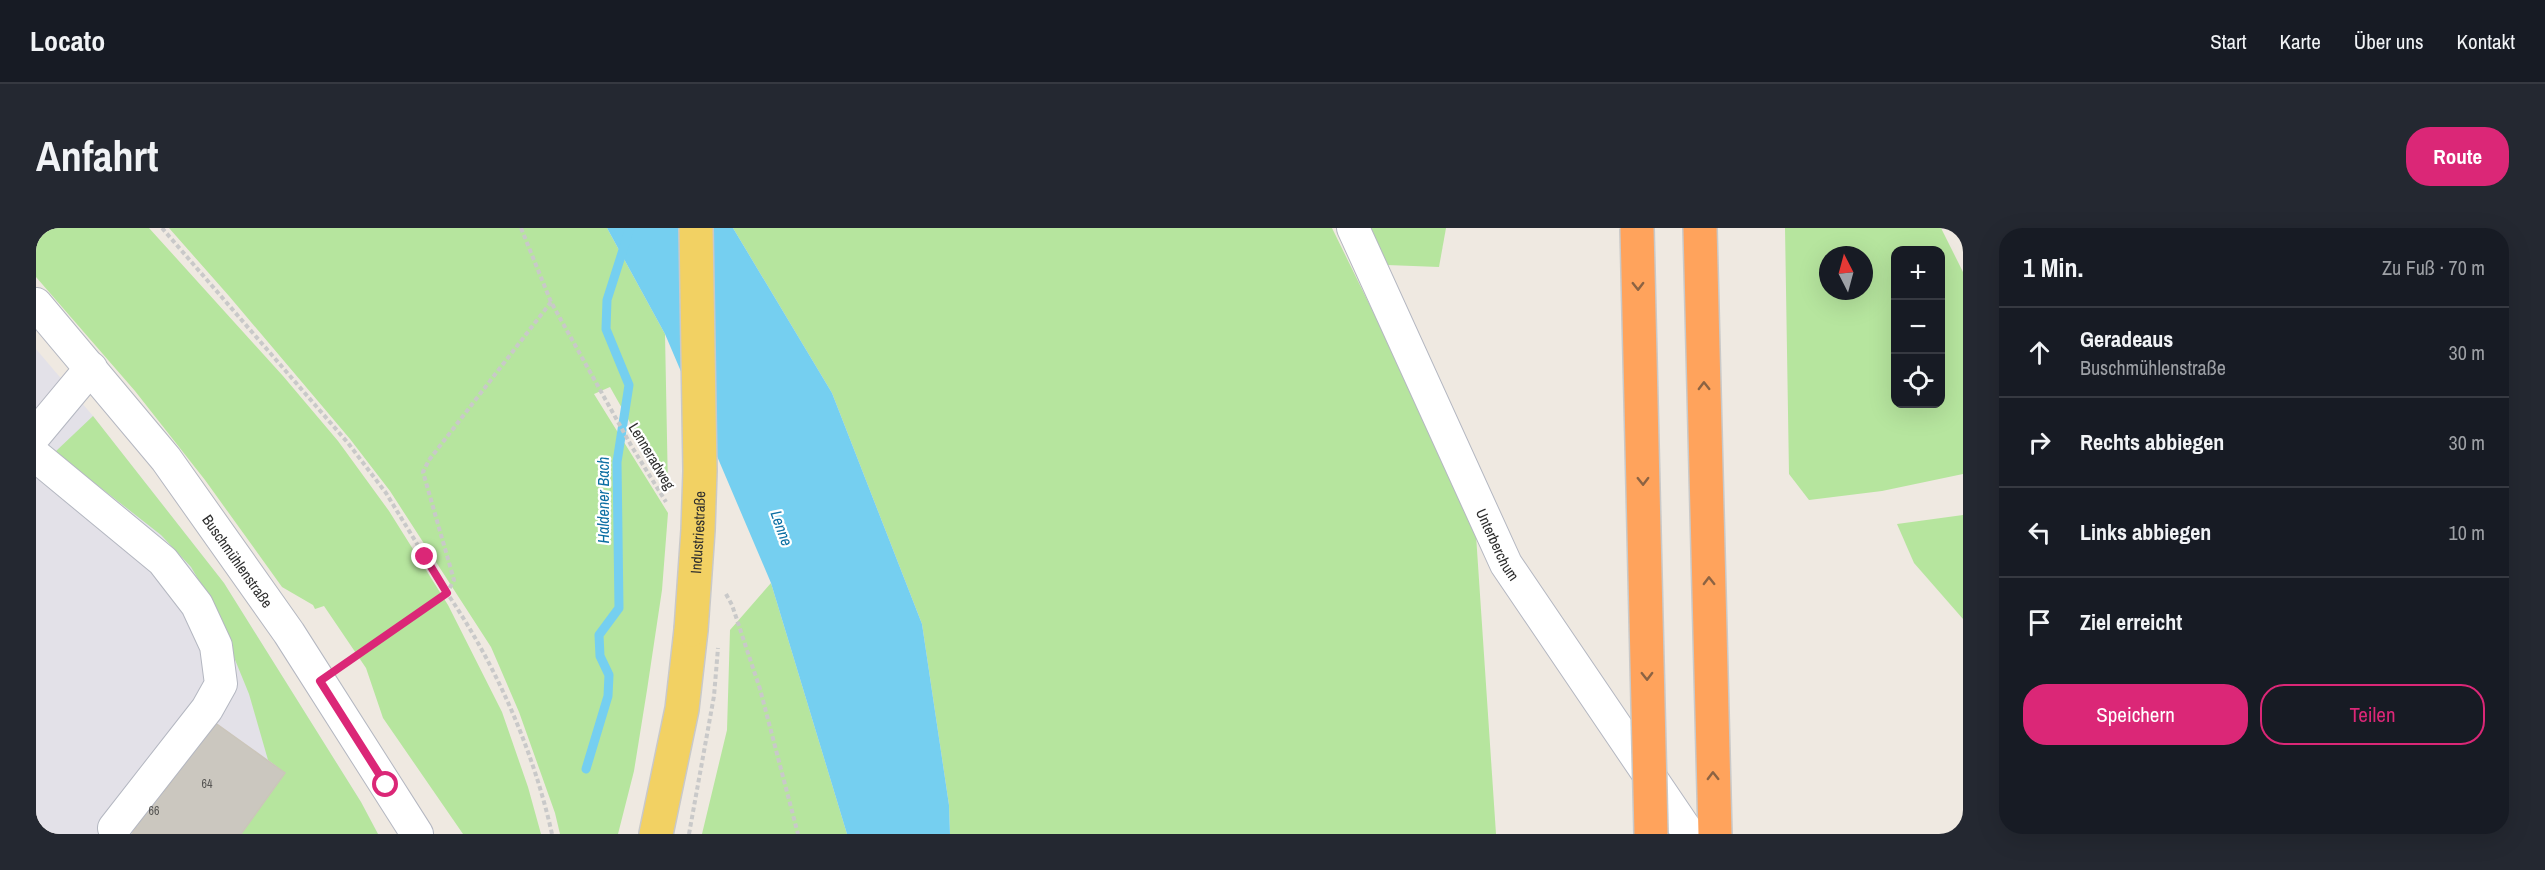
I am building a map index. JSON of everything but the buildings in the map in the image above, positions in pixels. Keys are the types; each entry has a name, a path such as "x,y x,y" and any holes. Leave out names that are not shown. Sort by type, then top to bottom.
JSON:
{"highway":[{"path":"1637,228 1651,834"},
{"path":"1700,228 1714,834"}],"main road":[{"name":"Industriestraße","path":"656,834 682,709 691,630 698,530 700,471 696,228"}],"street":[{"name":"Unterberchum","path":"1353,228 1506,564 1689,834"},
{"name":"Buschmühlenstraße","path":"36,306 166,459 320,681 417,834"},
{"path":"36,434 91,368"},
{"path":"36,456 163,561 197,605 216,646 220,684 216,693 207,709 114,828"}],"path":[{"path":"162,228 348,443 386,493 485,654 513,714 531,763 552,834"},
{"name":"Lenneradweg","path":"521,228 551,302 632,447 668,506"},
{"path":"320,681 447,593 454,580 423,472 429,460 551,302"},
{"path":"719,585 732,605 760,688 798,834"}],"shaded area":[{"path":"36,349 93,416 224,583 361,802 378,834 36,834"}],"green space":[{"path":"36,228 149,228 283,376 338,441 389,511 448,605 502,712 528,787 541,834 463,834 383,718 366,668 324,606 315,609 313,605 282,587 205,480 135,391 36,277"},
{"path":"169,228 607,228 665,334 668,490 610,387 594,394 668,513 662,590 647,690 634,771 618,834 560,834 555,813 519,712 491,647 390,491 350,439"},
{"path":"733,228 1332,228 1475,520 1496,834 950,834 949,805 922,624 832,393"},
{"path":"1370,228 1446,228 1439,267 1387,265"},
{"path":"1785,228 1941,228 1963,272 1963,474 1882,491 1809,500 1789,474"},
{"path":"93,416 224,583 361,802 378,834 241,834 285,773 268,760 249,694 211,601 191,567 161,535 55,452"},
{"path":"1963,515 1963,619 1914,563 1897,524"},
{"path":"771,583 847,834 702,834 727,730 730,630"}],"water":[{"name":"Lenne","path":"607,228 733,228 832,393 922,624 949,805 950,834 847,834 771,583 665,334"}],"waterway":[{"name":"Haldener Bach","path":"586,769 608,696 609,675 600,656 599,635 619,608 617,462 629,385 606,329 607,300 630,228"}],"route":[{"path":"386,785 320,681 447,593 425,557"}]}
